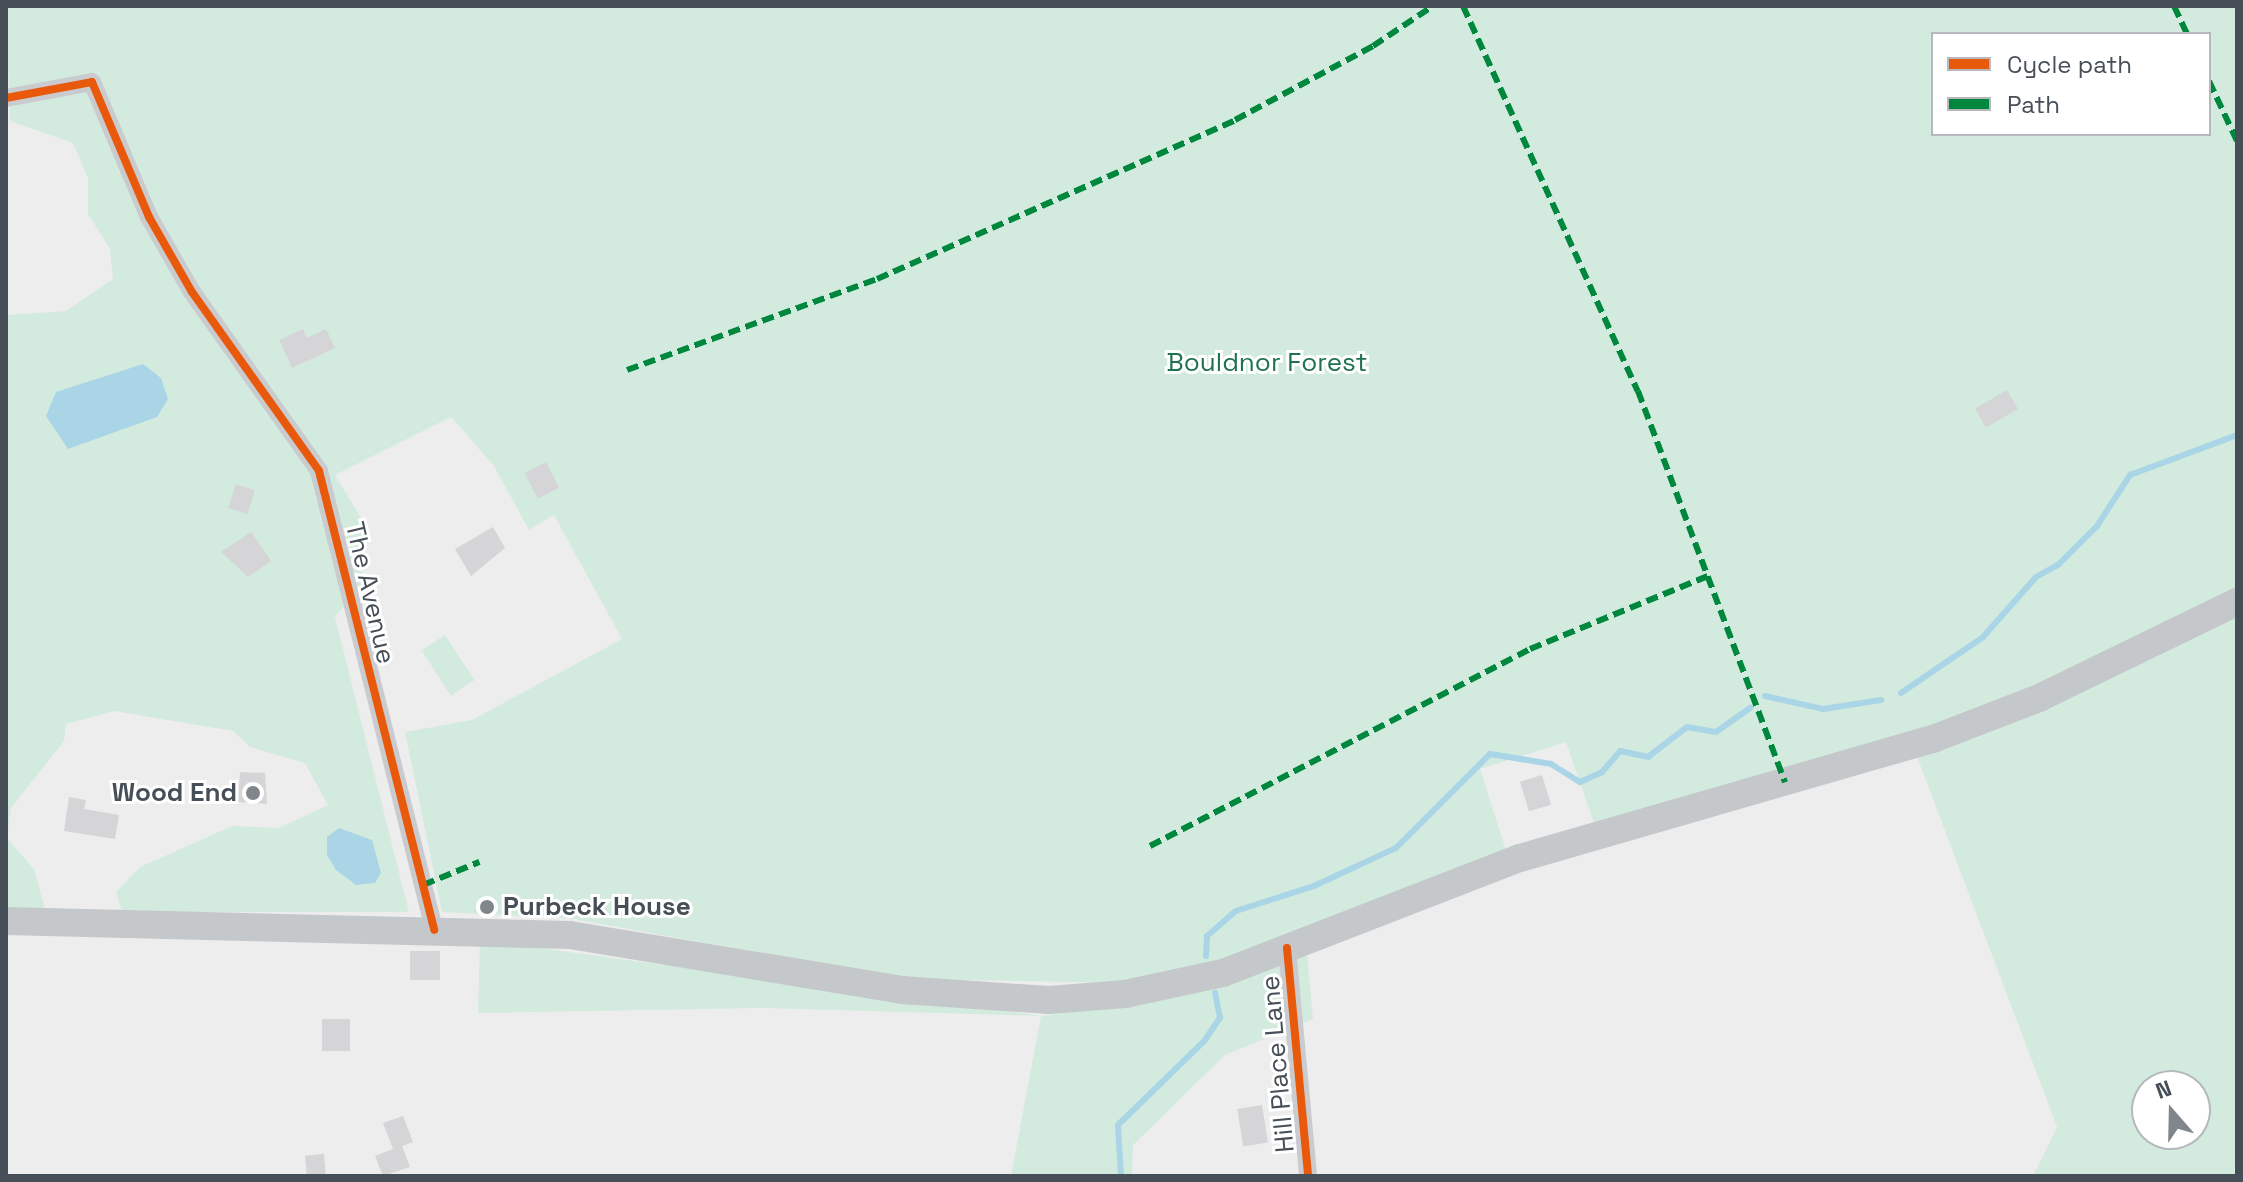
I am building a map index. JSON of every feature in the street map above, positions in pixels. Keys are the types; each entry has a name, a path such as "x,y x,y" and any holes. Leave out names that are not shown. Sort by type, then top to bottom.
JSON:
{"main road":[{"path":"6,921 570,935 902,990 1049,1000 1125,994 1223,973 1520,858 1933,739 2067,685 2237,602"}],"street":[{"name":"The Avenue","path":"6,98 92,82 149,217 192,292 319,471 434,930"},
{"name":"Hill Place Lane","path":"1287,948 1308,1176"}],"green space":[{"name":"Bouldnor Forest","path":"6,6 2237,6 2237,594 2104,660 1914,735 1594,823 1566,742 1480,769 1506,850 1218,963 1124,983 902,979 568,918 442,912 405,732 472,720 622,639 554,515 529,530 494,466 451,417 335,475 360,516 364,550 360,587 335,617 409,912 122,912 116,892 140,867 232,826 279,828 328,805 305,763 250,747 233,731 114,711 66,724 64,741 11,808 7,838 34,869 45,910 6,910 6,315 66,311 113,279 110,249 88,214 88,178 73,143 10,121"},
{"path":"2237,611 2237,1176 2033,1176 2057,1127 1916,754"},
{"path":"445,635 474,680 451,696 422,650"},
{"path":"480,940 1042,1016 1194,990 1307,953 1313,1019 1225,1055 1133,1145 1132,1176 1011,1176 1041,1016 760,1008 478,1013"}],"water":[{"path":"143,364 161,378 168,399 157,417 68,449 46,416 56,392"},
{"path":"339,828 372,840 381,873 375,883 356,885 336,870 327,855 327,837"}],"building":[{"path":"303,329 307,338 326,329 335,348 292,368 279,340"},
{"path":"2007,390 2018,409 1986,428 1975,408"},
{"path":"546,462 559,488 538,499 525,473"},
{"path":"236,484 255,490 247,514 228,508"},
{"path":"493,527 505,548 471,576 455,549"},
{"path":"251,532 271,561 248,577 221,552"},
{"name":"Wood End","path":"240,772 265,773 267,804 238,802"},
{"path":"1542,775 1551,805 1529,811 1520,782"},
{"path":"69,797 86,800 84,809 119,815 115,839 64,831"},
{"path":"410,951 440,951 440,980 410,980"},
{"path":"322,1019 350,1019 350,1051 322,1051"},
{"path":"1262,1105 1268,1143 1243,1146 1237,1109"},
{"path":"403,1116 413,1142 402,1146 410,1167 383,1176 375,1156 393,1149 383,1123"},
{"path":"324,1154 326,1176 307,1176 305,1156"}],"waterway":[{"path":"1901,693 1983,637 2036,577 2059,564 2097,526 2130,475 2237,435"},
{"path":"1765,696 1823,709 1881,700"},
{"path":"1206,956 1207,936 1236,911 1314,886 1396,848 1490,754 1551,764 1580,782 1602,772 1620,751 1648,757 1687,727 1716,732 1750,708"},
{"path":"1121,1176 1118,1125 1205,1040 1220,1018 1215,992"}],"marked path":[{"path":"627,370 877,279 1235,120 1373,46 1433,6"},
{"path":"1463,6 1638,391 1785,782"},
{"path":"2174,6 2186,32"},
{"path":"2211,85 2237,141"},
{"path":"1150,846 1530,649 1708,576"},
{"path":"423,885 479,862"}],"cycle path":[{"path":"6,98 92,82 149,217 192,292 319,471 434,930"},
{"path":"1287,948 1308,1176"}],"place":[{"name":"Wood End","path":"253,793"},
{"name":"Purbeck House","path":"487,907"}]}
